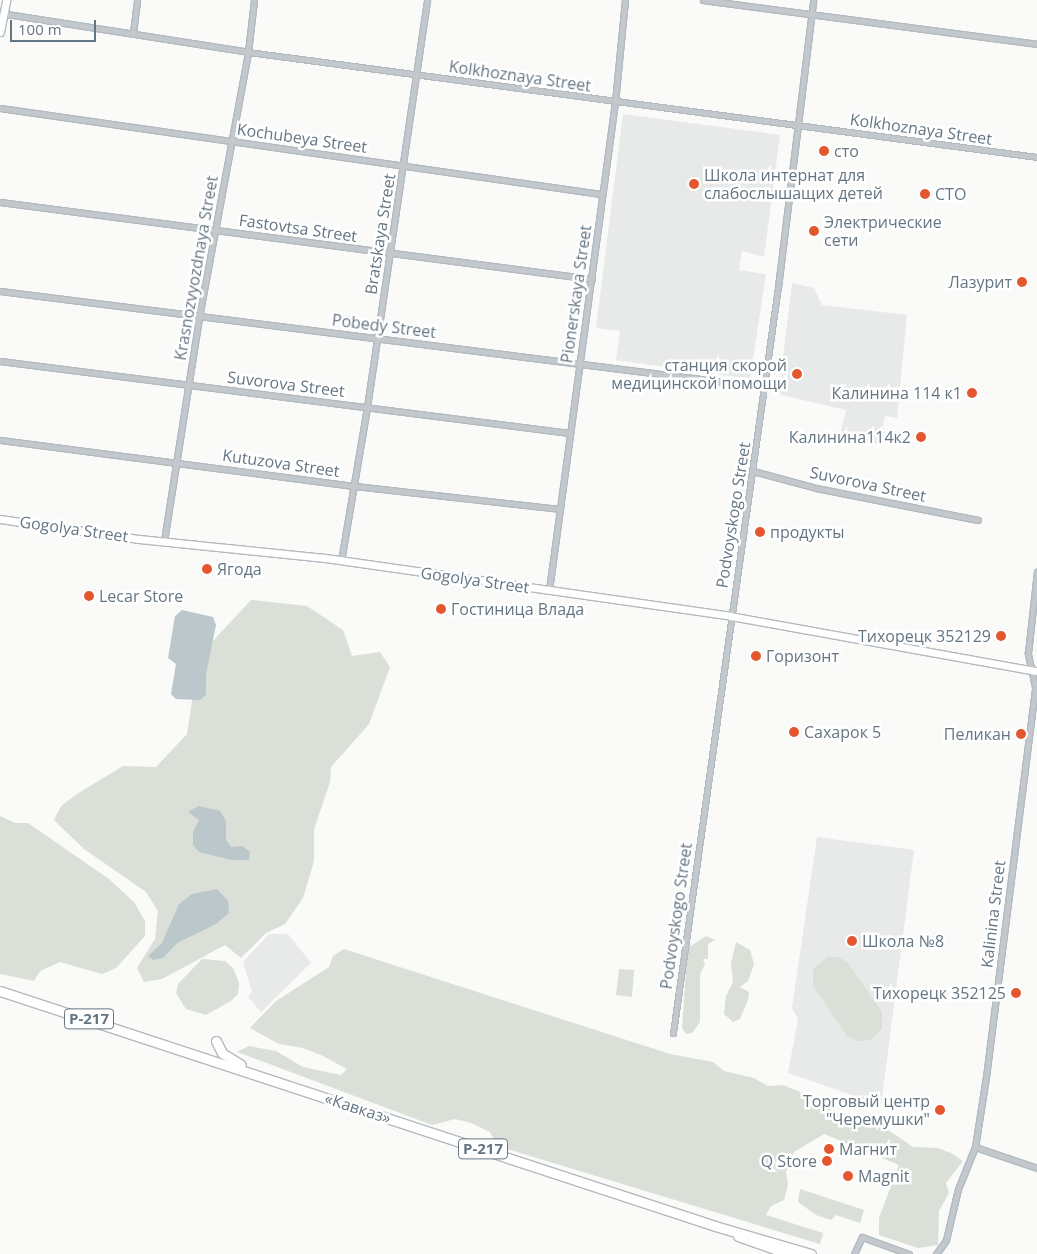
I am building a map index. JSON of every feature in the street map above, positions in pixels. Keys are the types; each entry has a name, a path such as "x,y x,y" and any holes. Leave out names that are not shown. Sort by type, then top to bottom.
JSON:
{"highway":[{"name":"«Кавказ»","path":"0,991 252,1072 715,1226 811,1254"},
{"path":"216,1042 222,1052 252,1072"},
{"name":"«Кавказ»","path":"715,1226 789,1254"}],"main road":[{"path":"0,32 2,13 6,0"},
{"name":"Gogolya Street","path":"0,519 164,541 341,561 730,616 855,641 1037,671"}],"street":[{"path":"133,33 138,0"},
{"name":"Krasnozvyozdnaya Street","path":"164,541 199,316 248,52 254,0"},
{"name":"Bratskaya Street","path":"341,561 355,486 404,165 414,75 427,0"},
{"name":"Pionerskaya Street","path":"548,590 592,279 601,194 615,102 625,0"},
{"path":"703,0 1037,44"},
{"name":"Podvoyskogo Street","path":"673,1033 730,616 753,471 813,0"},
{"name":"Kolkhoznaya Street","path":"2,13 248,52 1037,157"},
{"name":"Kochubeya Street","path":"0,108 601,194"},
{"name":"Fastovtsa Street","path":"0,202 592,279"},
{"name":"Pobedy Street","path":"0,291 764,387"},
{"name":"Suvorova Street","path":"0,361 569,433"},
{"name":"Kutuzova Street","path":"0,440 176,461 355,486 559,508"},
{"name":"Suvorova Street","path":"753,471 816,488 978,520"},
{"name":"Kalinina Street","path":"936,1254 946,1240 958,1189 975,1147 1035,687 1028,668 1037,571"},
{"path":"975,1147 1037,1168"},
{"path":"854,1254 862,1237 909,1254"}],"shaded area":[{"path":"623,114 780,135 764,257 742,251 739,270 766,274 750,379 616,360 620,331 596,328"},
{"path":"792,283 814,288 822,305 907,315 897,418 885,416 880,444 863,442 841,431 846,410 781,395 779,391"},
{"path":"251,600 307,606 343,630 352,656 380,652 390,667 369,724 331,767 330,782 314,829 314,861 303,898 285,924 266,933 241,958 225,945 162,979 144,982 137,968 155,939 158,911 146,892 84,849 54,820 61,806 123,766 156,767 187,734 199,656"},
{"path":"182,610 213,617 216,625 206,674 206,695 200,700 176,699 171,694 176,664 168,658 175,616"},
{"path":"199,806 220,811 226,821 226,840 231,847 242,846 250,852 249,860 231,860 199,852 193,845 193,832 199,820 188,812"},
{"path":"0,816 15,823 28,823 109,879 134,902 145,921 145,936 116,968 102,974 60,962 40,971 34,981 0,974"},
{"name":"Школа №8","path":"817,837 914,850 881,1105 788,1073 798,1019 792,1008"},
{"path":"217,889 228,901 229,913 216,924 177,943 163,958 153,960 148,956 162,943 179,904 192,894"},
{"path":"269,934 288,934 311,963 261,1012 248,997 252,992 243,962"},
{"path":"706,936 715,940 708,944 708,959 703,959 705,964 700,974 700,1022 692,1033 686,1034 682,1028 689,947"},
{"path":"736,942 750,950 754,964 748,981 740,987 749,992 748,1000 740,1019 733,1022 724,1014 726,996 733,982 731,963"},
{"path":"344,949 670,1054 713,1062 724,1071 754,1078 768,1086 783,1085 827,1103 835,1111 878,1123 913,1147 937,1148 951,1153 963,1161 946,1183 949,1193 939,1211 938,1245 918,1248 879,1235 879,1218 899,1165 824,1134 794,1152 786,1172 788,1184 784,1200 771,1206 766,1215 823,1233 820,1244 497,1146 490,1132 471,1123 455,1119 432,1125 237,1052 249,1046 276,1051 303,1067 341,1075 347,1069 323,1056 303,1048 279,1044 250,1028 276,1001 329,967 333,956"},
{"path":"828,957 839,957 848,963 882,1012 882,1029 870,1040 857,1041 847,1036 813,986 813,969"},
{"path":"202,959 225,961 233,968 239,983 238,994 231,1001 206,1015 186,1009 176,993 178,984"},
{"path":"619,969 634,970 632,997 616,995"},
{"path":"800,1189 864,1210 860,1223 836,1215 831,1220 816,1215 798,1202"}],"place":[{"name":"сто","path":"824,151"},
{"name":"Школа интернат для слабослышащих детей","path":"694,184"},
{"name":"СТО","path":"925,194"},
{"name":"Электрические сети","path":"814,231"},
{"name":"Лазурит","path":"1022,282"},
{"name":"станция скорой медицинской помощи","path":"797,374"},
{"name":"Калинина 114 к1","path":"972,393"},
{"name":"Калинина114к2","path":"921,437"},
{"name":"продукты","path":"760,532"},
{"name":"Ягода","path":"207,569"},
{"name":"Lecar Store","path":"89,596"},
{"name":"Гостиница Влада","path":"441,609"},
{"name":"Тихорецк 352129","path":"1001,636"},
{"name":"Горизонт","path":"756,656"},
{"name":"Сахарок 5","path":"794,732"},
{"name":"Пеликан","path":"1021,734"},
{"name":"Школа №8","path":"852,941"},
{"name":"Тихорецк 352125","path":"1016,993"},
{"name":"Торговый центр \"Черемушки\"","path":"940,1110"},
{"name":"Магнит","path":"829,1149"},
{"name":"Q Store","path":"827,1161"},
{"name":"Magnit","path":"848,1176"}]}
